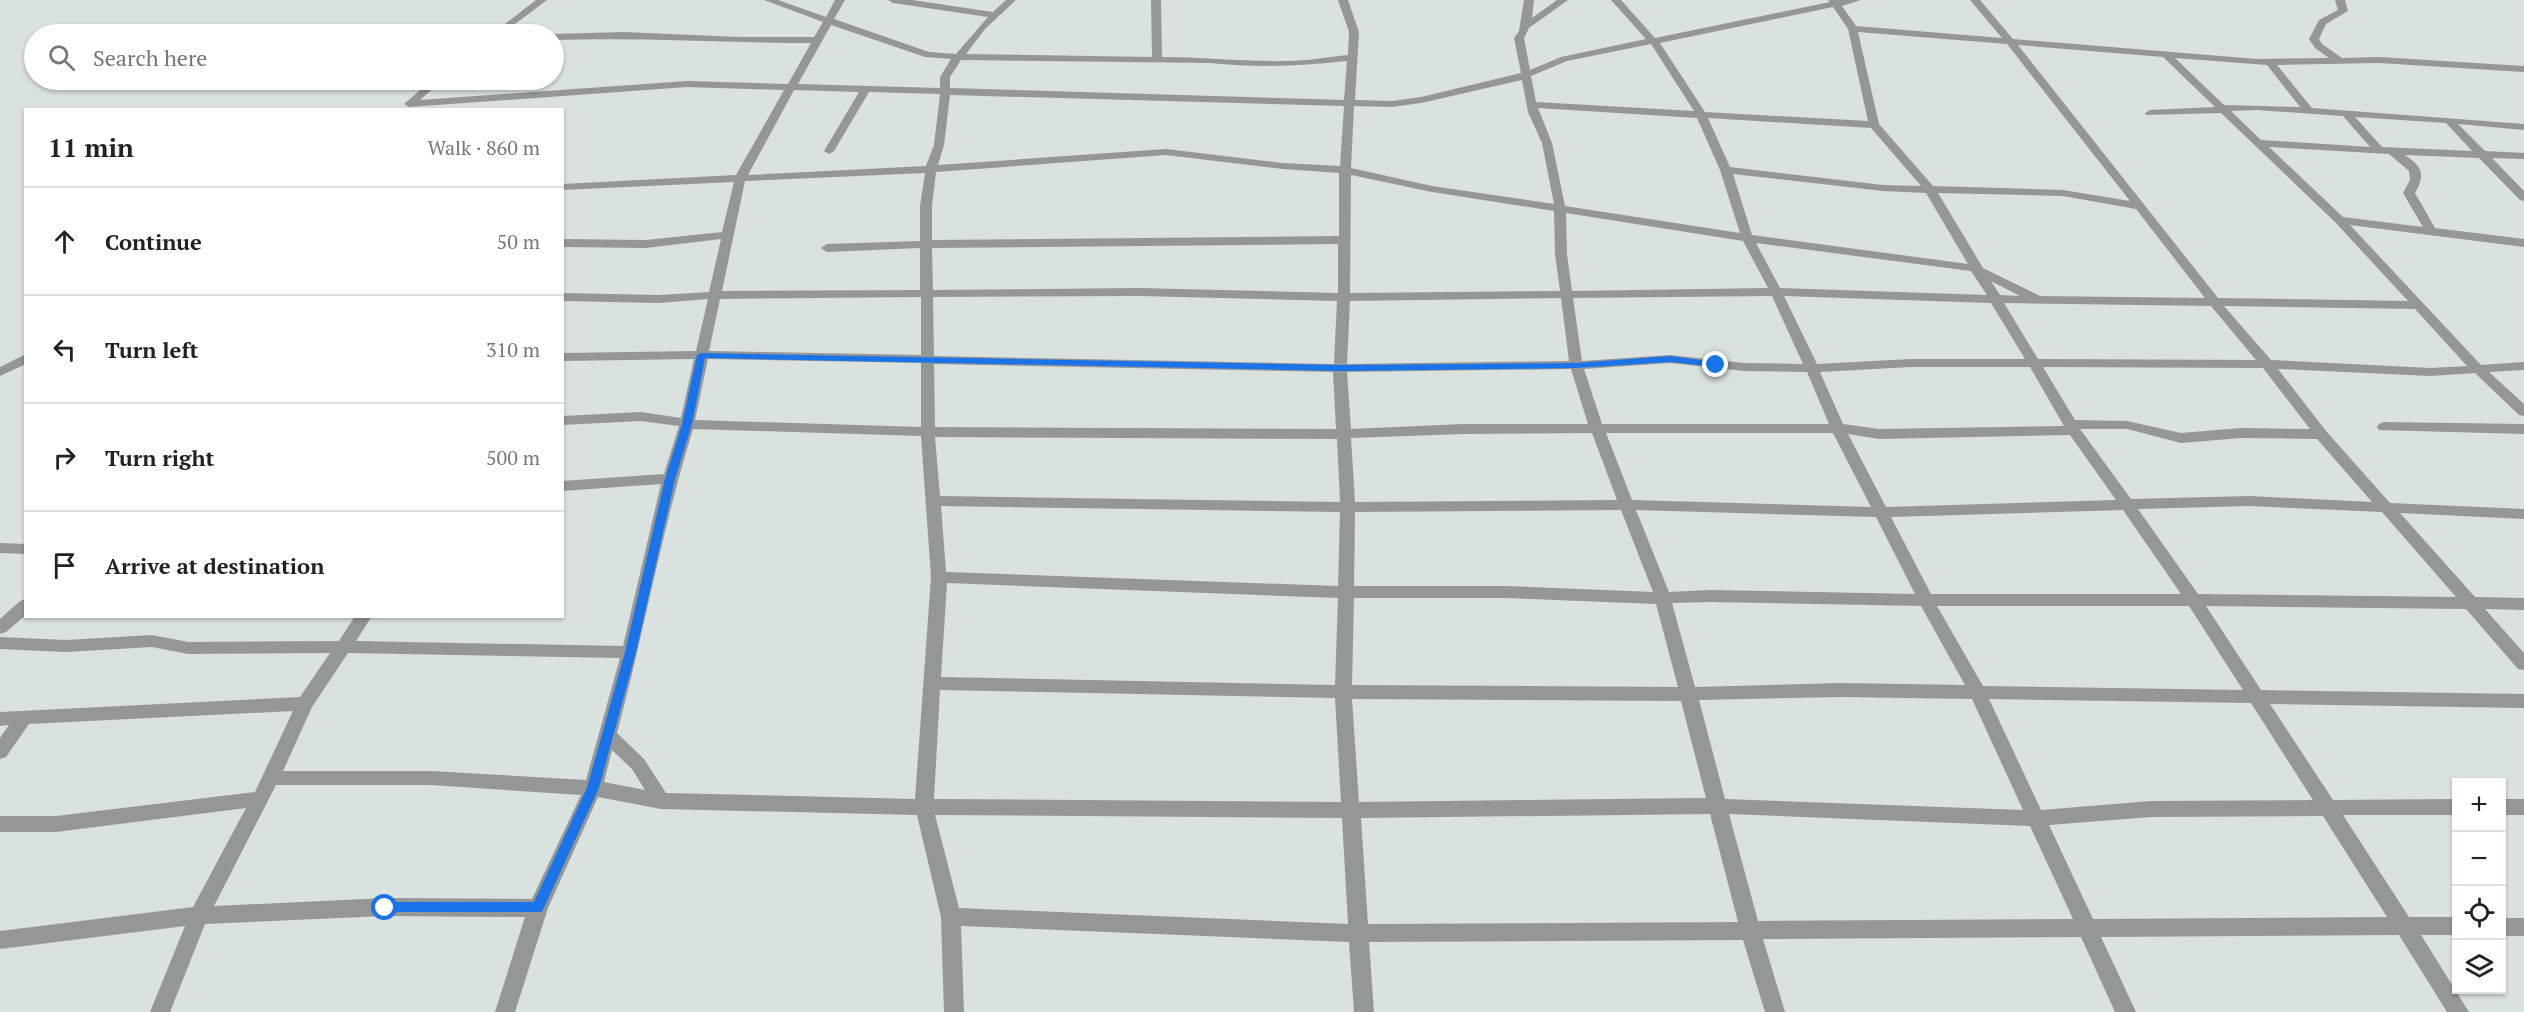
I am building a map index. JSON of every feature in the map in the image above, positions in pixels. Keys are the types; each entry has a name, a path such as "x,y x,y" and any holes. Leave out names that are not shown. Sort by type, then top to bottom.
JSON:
{"street":[{"path":"510,24 542,0"},
{"path":"769,0 928,55 958,58 1157,59 1291,64 1352,57"},
{"path":"505,1012 538,908 593,788 608,735 630,652 670,479 687,424 701,355 717,295 740,178 840,0"},
{"path":"893,0 996,15"},
{"path":"954,1012 951,917 924,807 934,683 939,577 928,432 925,244 928,222 926,206 931,169 939,145 945,77 982,27 1011,0"},
{"path":"1156,0 1157,59"},
{"path":"1344,0 1354,32 1345,170 1344,297 1340,368 1348,507 1343,692 1364,1012"},
{"path":"1529,0 1525,27 1519,38 1532,105 1547,143 1560,208 1561,254 1576,365 1597,429 1663,598 1750,929 1775,1012"},
{"path":"1525,27 1563,0"},
{"path":"1616,0 1669,61 1701,114 1726,170 1747,238 1776,292 1838,428 1926,600 1977,691 2126,1012"},
{"path":"405,107 676,84 1392,104 1421,100 1516,79 1564,59 1835,2 1856,0"},
{"path":"1975,0 2321,434 2387,506 2524,664"},
{"path":"2339,60 2318,46 2314,39 2322,22 2343,11 2340,0"},
{"path":"1835,2 1853,29 1874,125 1929,188 1974,268 2072,427 2194,600 2459,1012"},
{"path":"1853,29 2270,62 2339,60 2524,69"},
{"path":"564,37 624,35 739,40 818,40"},
{"path":"2166,54 2220,109 2338,220 2478,369 2524,412"},
{"path":"2270,62 2309,111"},
{"path":"829,151 866,89"},
{"path":"405,107 426,90"},
{"path":"1532,105 1874,125"},
{"path":"2150,113 2220,109 2309,111 2524,127"},
{"path":"2346,113 2379,150"},
{"path":"2449,120 2524,198"},
{"path":"2257,143 2524,156"},
{"path":"2392,151 2411,166 2416,174 2416,180 2409,193 2431,231"},
{"path":"564,187 931,169 1166,152 1190,153 1283,166 1345,170 1432,189 1747,238 1974,268 2040,300"},
{"path":"1726,170 1883,188 2063,193 2141,206"},
{"path":"2338,220 2524,243"},
{"path":"564,243 636,245 728,236"},
{"path":"827,248 925,244 1345,240"},
{"path":"564,297 660,299 717,295 1139,292 1344,297 1776,292 2040,300 2418,305"},
{"path":"564,357 701,355 1340,368 1576,365 1670,359 1744,367 1812,368 1911,363 2267,364 2431,372 2524,366"},
{"path":"0,372 24,359"},
{"path":"564,421 650,417 673,419 687,424 928,432 1344,434 1463,429 1838,428 1879,434 2127,425 2181,438 2241,433 2321,434"},
{"path":"2384,427 2524,429"},
{"path":"564,486 670,479"},
{"path":"933,501 1348,507 1628,505 1881,512 2129,507 2217,501 2387,506 2524,514"},
{"path":"0,548 24,549"},
{"path":"939,577 1344,592 1506,592 1663,598 1710,596 1926,600 2524,604"},
{"path":"0,627 24,607"},
{"path":"160,1012 199,915 261,799 305,704 363,618"},
{"path":"0,643 66,646 152,642 188,648 342,647 630,652"},
{"path":"934,683 1343,692 1688,694 1841,690 1977,691 2258,698 2524,701"},
{"path":"0,719 305,704"},
{"path":"0,752 24,718"},
{"path":"608,735 638,764 661,801"},
{"path":"271,778 430,778 593,788 661,801 924,807 1350,810 1718,806 2036,818 2151,809 2452,807"},
{"path":"0,824 56,824 261,799"},
{"path":"2506,807 2524,807"},
{"path":"0,940 199,915 385,908 538,908"},
{"path":"951,917 1360,933 2452,926"},
{"path":"2506,927 2524,927"}],"route":[{"path":"385,908 538,908 593,788 630,652 670,479 687,424 701,355 1340,368 1576,365 1656,359 1685,360 1716,365"}]}
